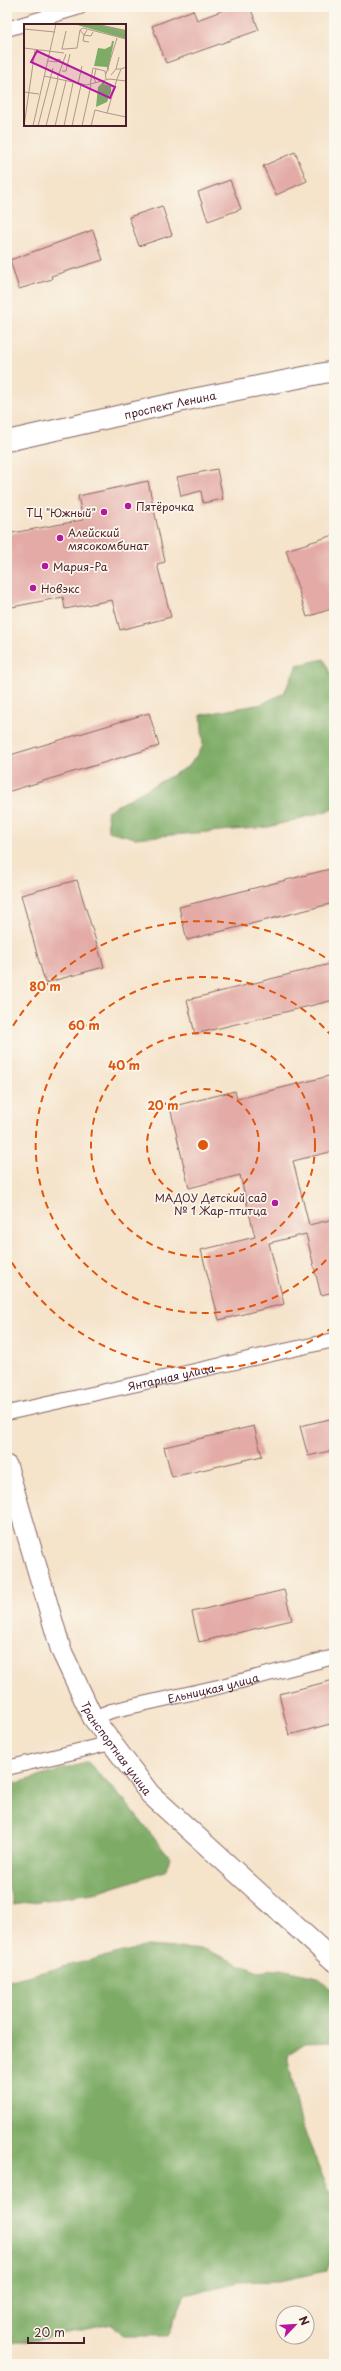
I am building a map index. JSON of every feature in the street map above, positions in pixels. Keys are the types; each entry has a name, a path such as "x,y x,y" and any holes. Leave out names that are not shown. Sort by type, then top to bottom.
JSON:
{"street":[{"path":"7,29 80,7"},
{"name":"проспект Ленина","path":"7,441 192,399 334,371"},
{"name":"Янтарная улица","path":"7,1413 334,1340"},
{"name":"Транспортная улица","path":"7,1466 10,1490 61,1650 93,1718 150,1794 334,1961"},
{"name":"Ельницкая улица","path":"93,1718 111,1711 218,1687 334,1658"},
{"path":"7,1768 111,1743"}],"green space":[{"path":"324,659 334,683 334,809 269,827 135,838 108,831 107,811 189,766 203,746 201,715 262,704 284,693 297,665"},
{"path":"88,1762 127,1804 170,1858 165,1871 99,1892 13,1905 7,1880 7,1786"},
{"path":"147,1946 206,1950 258,1972 281,1969 318,1977 334,1992 334,2042 305,2043 287,2055 301,2123 330,2194 334,2221 334,2242 327,2271 280,2281 238,2282 185,2295 167,2336 124,2336 112,2324 7,2345 7,1981"}],"building":[{"path":"232,7 250,7 259,30 166,63 152,26 193,10 197,20"},
{"path":"295,152 307,181 276,195 263,166"},
{"path":"230,180 241,209 208,221 198,192"},
{"path":"162,206 172,235 139,246 129,217"},
{"path":"93,230 103,260 51,276 52,279 19,289 10,260"},
{"path":"217,469 223,499 203,503 201,491 181,496 177,477"},
{"path":"148,481 165,562 157,564 171,617 120,630 112,600 65,609 63,597 7,608 7,534 83,520 78,496"},
{"path":"334,535 334,608 307,617 286,550"},
{"path":"149,713 159,746 7,792 7,756"},
{"path":"334,868 334,903 187,940 179,907"},
{"path":"77,880 104,967 45,983 21,895"},
{"path":"334,963 334,1000 195,1034 187,1000"},
{"name":"МАДОУ Детский сад № 1 Жар-птитца","path":"329,1076 334,1095 334,1151 293,1161 309,1225 334,1219 334,1292 321,1295 306,1234 269,1243 284,1304 219,1320 201,1250 255,1237 240,1175 189,1188 170,1107 235,1091 237,1099"},
{"path":"334,1418 334,1450 308,1456 300,1426"},
{"path":"254,1426 262,1456 172,1477 164,1447"},
{"path":"284,1590 292,1620 199,1642 192,1612"},
{"path":"334,1680 334,1723 289,1735 279,1694"}],"place":[{"name":"Пятёрочка","path":"128,506"},
{"name":"ТЦ \"Южный\"","path":"104,512"},
{"name":"Алейский мясокомбинат","path":"60,538"},
{"name":"Мария-Ра","path":"45,566"},
{"name":"Новэкс","path":"33,588"},
{"name":"МАДОУ Детский сад № 1 Жар-птитца","path":"275,1203"}]}
